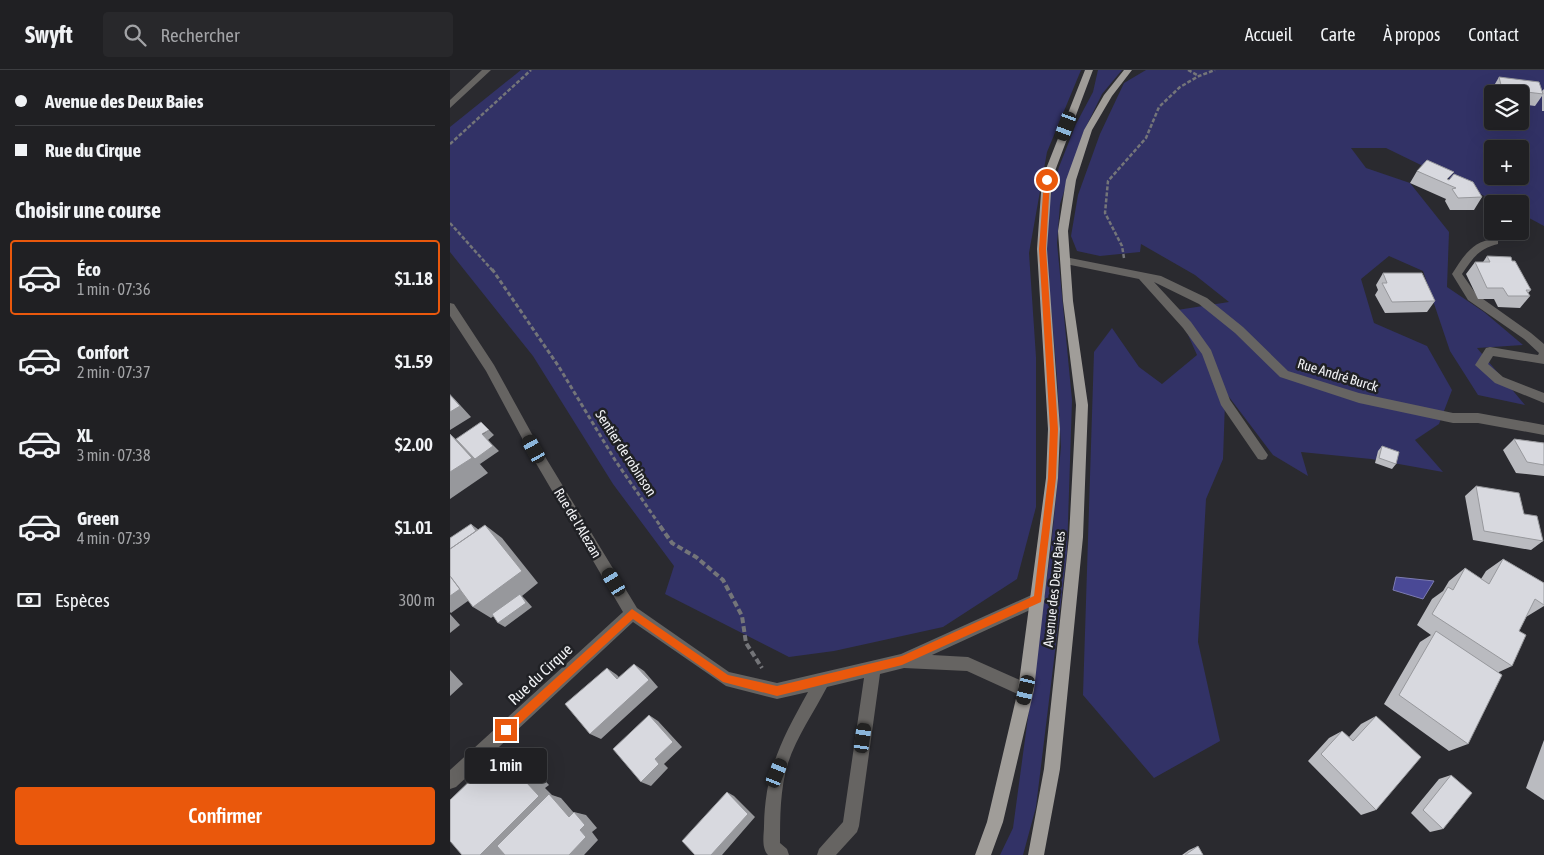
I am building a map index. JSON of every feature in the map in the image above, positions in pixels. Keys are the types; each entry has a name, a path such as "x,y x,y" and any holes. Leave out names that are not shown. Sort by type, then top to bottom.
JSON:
{"main road":[{"name":"Avenue des Deux Baies","path":"983,855 995,822 1026,690 1052,478 1054,429 1042,249 1047,180 1090,70"},
{"name":"Avenue des Deux Baies","path":"1036,855 1052,769 1077,528 1082,405 1068,301 1063,231 1071,180 1088,130 1108,95 1128,70"}],"street":[{"path":"450,104 487,70"},
{"path":"1494,242 1485,242 1471,253 1457,274 1471,296 1498,317 1533,338 1544,353 1542,360 1490,351 1481,365 1499,380 1544,398"},
{"name":"Rue André Burck","path":"1065,261 1161,280 1203,301 1239,330 1284,374 1359,398 1453,418 1478,418 1544,430"},
{"path":"1142,276 1187,325 1207,354 1225,402 1262,455"},
{"name":"Rue de l'Alezan","path":"450,307 490,368 534,449 632,613 726,679 777,691 873,668 902,660 1038,599"},
{"name":"Rue du Cirque","path":"450,781 632,613"},
{"name":"Rue de l'Alezan","path":"902,660 968,664 1026,690"},
{"path":"825,855 850,826 873,668"},
{"path":"781,855 772,848 772,804 777,773 789,743 822,681"}],"path":[{"path":"450,144 531,70"},
{"path":"1188,70 1199,76"},
{"path":"1127,273 1122,246 1105,213 1108,181 1146,138 1158,107 1180,87 1199,76 1215,70"},
{"name":"Sentier de robinson","path":"450,223 488,264 512,296 560,367 615,460 672,543 696,557 723,580 742,616 746,643 777,691"}],"shaded area":[{"path":"521,70 1081,70 1047,152 1029,253 1036,357 1036,507 1017,579 943,627 834,651 789,657 665,594 674,566 613,484 533,356 450,252 450,127"},
{"path":"1098,70 1122,70 1102,94 1083,133 1060,204 1057,243 1072,400 1067,553 1036,807 1023,855 1000,855 1013,828 1051,547 1061,447 1046,250 1048,205 1059,167 1076,124 1093,92"},
{"path":"1146,70 1544,70 1544,226 1529,218 1529,195 1484,196 1386,148 1351,148 1366,168 1410,183 1449,232 1447,287 1484,312 1523,345 1477,348 1525,405 1478,395 1450,351 1423,271 1389,256 1361,279 1374,323 1427,346 1452,390 1439,424 1415,440 1443,472 1371,459 1301,452 1308,476 1273,455 1223,389 1225,402 1223,459 1206,499 1198,642 1220,741 1154,778 1083,695 1094,352 1112,328 1139,367 1162,384 1197,355 1177,310 1229,302 1195,275 1141,244 1140,252 1100,256 1077,251 1071,236 1078,195 1100,134 1124,83"},
{"path":"1396,577 1434,581 1423,599 1393,590"}],"building":[{"path":"1499,77 1539,82 1543,94 1529,92 1529,85 1501,85"},
{"path":"1427,160 1454,172 1447,179 1449,180 1454,174 1473,182 1482,197 1458,198 1452,189 1456,188 1417,171"},
{"path":"1487,256 1511,257 1531,290 1526,290 1530,296 1508,296 1503,288 1487,288 1475,262 1490,262"},
{"path":"1383,273 1422,273 1435,301 1392,302 1382,283 1387,283"},
{"path":"450,395 460,406 450,412"},
{"path":"481,422 489,430 482,434 493,446 475,459 456,439"},
{"path":"450,434 472,458 450,472"},
{"path":"1514,439 1544,443 1544,465 1527,462"},
{"path":"1382,446 1399,452 1396,464 1379,458"},
{"path":"1476,486 1519,493 1524,514 1537,516 1543,541 1484,531"},
{"path":"471,524 476,531 450,549 450,538"},
{"path":"485,525 522,571 473,607 450,576 450,549"},
{"path":"1503,559 1544,583 1544,605 1535,599 1519,631 1526,635 1512,666 1432,614 1448,587 1453,590 1465,568 1489,584"},
{"path":"450,576 460,589 450,596"},
{"path":"520,594 526,603 498,623 492,614"},
{"path":"1436,631 1502,675 1468,744 1399,695"},
{"path":"634,664 649,680 590,734 565,704 607,668 617,679"},
{"path":"649,715 673,742 655,759 659,764 641,782 613,749"},
{"path":"1376,716 1421,757 1376,810 1321,754 1342,731 1353,741"},
{"path":"500,752 511,764 515,763 530,779 526,782 539,796 480,855 462,855 450,841 450,800"},
{"path":"1451,775 1472,793 1443,829 1423,810"},
{"path":"727,792 748,814 711,855 695,855 682,841"},
{"path":"549,794 569,817 574,812 585,825 580,830 586,837 569,855 505,855 497,846"},
{"path":"1198,846 1203,855 1185,855"}],"route":[{"path":"506,730 632,613 726,679 777,691 902,660 1038,599 1052,478 1054,429 1042,249 1047,180"}]}
